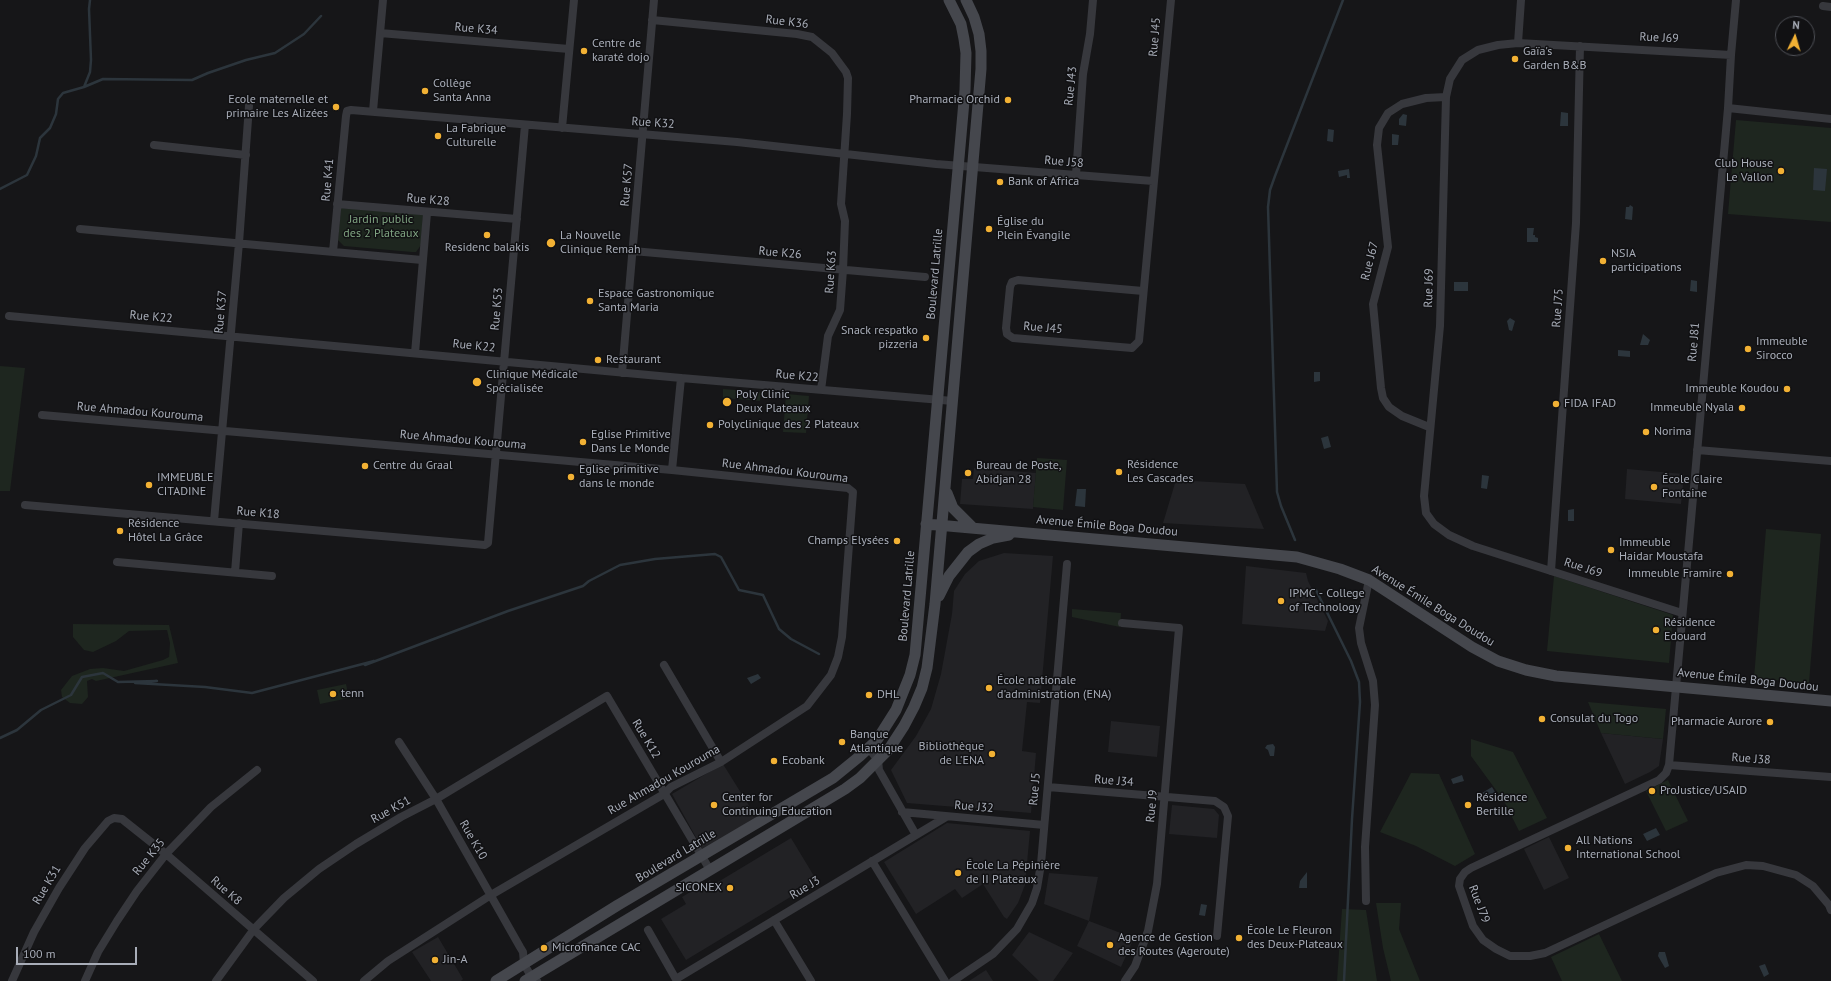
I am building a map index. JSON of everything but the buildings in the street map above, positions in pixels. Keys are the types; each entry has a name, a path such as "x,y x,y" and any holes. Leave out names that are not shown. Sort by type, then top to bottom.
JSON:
{"main road":[{"name":"Boulevard Latrille","path":"496,981 701,856 833,778 864,753 889,723 910,675 915,655 936,400 965,90 966,53 961,24 949,0"},
{"path":"535,979 710,870 845,789 876,766 904,726 922,688 930,648 935,604 981,69 981,51 974,17 966,0"},
{"path":"946,488 953,508 973,528"},
{"name":"Avenue Émile Boga Doudou","path":"926,524 1296,557 1340,569 1369,580 1403,601 1431,622 1498,661 1526,670 1556,676 1831,701"},
{"path":"935,604 948,576 968,552 979,544 993,538 1024,532"}],"street":[{"path":"373,111 383,0"},
{"path":"562,128 574,0"},
{"name":"Rue K57","path":"622,373 654,0"},
{"name":"Rue J43","path":"1076,175 1083,74 1090,34 1093,0"},
{"name":"Rue J45","path":"1143,291 1018,280 1012,282 1010,287 1006,328 1007,334 1013,338 1132,348 1139,341 1170,0"},
{"path":"1518,44 1521,0"},
{"name":"Rue J81","path":"1677,686 1682,613 1728,108 1736,0"},
{"name":"Rue K36","path":"652,20 797,34 817,40 832,53 846,72 848,78 843,154"},
{"name":"Rue K34","path":"380,32 569,49"},
{"name":"Rue J69","path":"1682,613 1473,546 1450,536 1434,524 1426,513 1424,496 1429,427 1440,326 1446,97 1450,80 1462,60 1478,50 1498,45 1518,44 1580,46 1731,55"},
{"name":"Rue J75","path":"1551,571 1576,224 1580,46"},
{"name":"Rue J67","path":"1429,427 1402,416 1388,407 1383,398 1381,388 1373,304 1388,247 1377,145 1380,128 1388,113 1402,104 1426,98 1446,97"},
{"name":"Rue K37","path":"214,520 239,243 249,106"},
{"path":"1728,108 1831,119"},
{"name":"Rue K32","path":"347,111 373,111 737,142 957,166"},
{"name":"Rue K41","path":"333,252 347,111"},
{"name":"Rue K53","path":"488,543 525,125"},
{"path":"154,146 246,155"},
{"name":"Rue K63","path":"821,390 828,336 840,310 845,221 841,204 843,154"},
{"name":"Rue J58","path":"957,166 973,166 1154,181"},
{"name":"Rue K28","path":"337,204 427,213 517,219"},
{"path":"415,352 427,213"},
{"path":"80,229 422,260"},
{"name":"Rue K26","path":"633,251 925,277"},
{"name":"Rue K22","path":"9,316 415,352 622,373 953,401"},
{"path":"672,470 681,378"},
{"name":"Rue Ahmadou Kourouma","path":"42,415 222,432 672,470 848,488 853,492 842,637 838,657 831,675 807,706 721,762 671,787 664,794 491,895 388,961 364,981"},
{"path":"1697,450 1831,461"},
{"name":"Rue K18","path":"25,505 214,520 485,545 488,543"},
{"path":"235,572 239,523"},
{"path":"118,562 272,576"},
{"name":"Rue J5","path":"953,981 993,954 1017,930 1026,917 1037,888 1048,787 1067,564"},
{"path":"1366,901 1366,847 1375,705 1373,681 1361,643 1359,628 1369,580"},
{"name":"Rue J9","path":"1122,623 1179,628 1157,884 1148,931 1134,966 1125,981"},
{"path":"664,665 721,762"},
{"path":"1669,765 1677,686"},
{"name":"Rue K12","path":"607,696 710,870"},
{"name":"Rue K51","path":"216,981 254,929 284,898 320,869 356,844 436,799 607,696"},
{"name":"Rue K10","path":"399,742 436,799 528,961"},
{"path":"864,753 876,766 916,836"},
{"name":"Rue J38","path":"1669,765 1831,777"},
{"name":"Rue J79","path":"1669,765 1666,773 1659,780 1481,862 1465,872 1460,879 1459,886 1461,897 1472,926 1483,940 1510,956 1530,956 1545,953 1716,873 1746,865 1763,866 1796,875 1813,886 1831,910"},
{"name":"Rue K35","path":"85,981 98,952 116,921 166,854 211,807 257,770"},
{"name":"Rue J34","path":"1048,787 1215,801 1224,807 1228,816 1217,936"},
{"name":"Rue J32","path":"902,812 1044,825"},
{"name":"Rue J3","path":"676,980 946,817"},
{"name":"Rue K31","path":"12,981 37,926 58,888 85,848 108,821 114,818 122,819"},
{"name":"Rue K8","path":"122,819 166,854 313,981"},
{"path":"872,862 945,981"},
{"path":"774,920 811,981"},
{"path":"648,930 676,980"},
{"path":"528,961 535,979"}],"shaded area":[{"path":"1561,112 1568,113 1568,126 1560,126"},
{"path":"1403,114 1407,115 1406,126 1399,125 1399,119"},
{"path":"1328,129 1334,130 1333,142 1327,141"},
{"path":"1392,134 1399,135 1398,145 1392,145"},
{"path":"1814,168 1827,169 1825,191 1813,190"},
{"path":"1349,169 1350,178 1347,178 1347,175 1339,177 1338,171"},
{"path":"1630,205 1633,207 1632,220 1625,219 1626,207 1629,207"},
{"path":"1527,228 1534,228 1533,235 1538,238 1538,242 1527,242"},
{"path":"1691,280 1697,281 1697,292 1690,291"},
{"path":"1454,282 1468,282 1468,291 1454,291"},
{"path":"1510,318 1515,321 1512,331 1509,330 1507,321"},
{"path":"1643,334 1650,340 1648,345 1640,345"},
{"path":"1618,350 1630,351 1630,357 1618,356"},
{"path":"1314,372 1320,372 1320,381 1314,382"},
{"path":"1328,436 1331,447 1324,449 1321,438"},
{"path":"974,468 1036,473 1033,509 960,504 962,479 973,479"},
{"name":"École Claire Fontaine","path":"1627,469 1684,474 1681,504 1625,499"},
{"path":"1482,475 1489,476 1487,489 1481,488"},
{"path":"1176,480 1245,484 1264,529 1163,523"},
{"path":"1077,489 1086,489 1085,507 1075,506"},
{"path":"1574,509 1574,521 1568,521 1568,510"},
{"name":"École nationale d'administration (ENA)","path":"1004,553 1053,556 1040,703 1027,702 1022,751 1036,753 1031,813 907,803 891,770 916,736 931,709 941,674 952,614 954,591 965,574 979,561"},
{"name":"IPMC - College of Technology","path":"1246,566 1306,573 1308,581 1328,621 1325,631 1242,624"},
{"path":"758,674 761,678 751,684 747,678"},
{"path":"1111,721 1160,726 1157,757 1108,752"},
{"path":"1601,733 1663,739 1659,766 1625,784"},
{"path":"1273,744 1275,747 1274,756 1270,756 1268,750 1265,748 1267,745"},
{"name":"Center for Continuing Education","path":"723,764 756,817 703,850 672,794"},
{"path":"1462,775 1464,781 1453,784 1451,779"},
{"path":"1492,787 1495,792 1485,798 1482,793"},
{"path":"1172,805 1214,809 1219,815 1217,838 1169,834"},
{"name":"École La Pépinière de II Plateaux","path":"947,823 1030,831 1025,885 1018,903 1007,919 1004,917 983,884 962,898 955,889 916,914 884,862"},
{"path":"1656,828 1660,835 1647,841 1643,834"},
{"path":"1549,837 1569,878 1544,890 1524,849"},
{"path":"791,838 817,881 686,960 661,919 686,904 682,897 710,880 713,885"},
{"path":"1307,872 1307,888 1299,888 1300,881"},
{"path":"1049,873 1098,877 1089,921 1044,904"},
{"path":"1201,904 1207,905 1205,916 1199,915"},
{"path":"1089,921 1134,938 1121,967 1077,946"},
{"path":"1029,932 1073,953 1053,981 1039,981 1012,955"},
{"name":"Jin-A","path":"438,937 463,979 461,981 431,981 412,952"},
{"path":"1659,952 1665,952 1669,966 1665,968 1658,956"},
{"path":"1765,964 1769,974 1764,977 1759,966"},
{"path":"986,970 993,981 969,981"}],"green space":[{"name":"Club House Le Vallon","path":"1736,120 1831,128 1831,222 1728,214"},
{"name":"Jardin public des 2 Plateaux","path":"341,208 423,214 421,245 416,252 344,246 338,240"},
{"path":"0,366 25,368 10,491 0,491"},
{"path":"723,389 761,392 760,401 723,398"},
{"path":"786,394 809,396 806,433 783,432"},
{"path":"1037,458 1067,460 1063,510 1033,507"},
{"path":"1766,529 1821,534 1809,683 1754,678"},
{"path":"1554,576 1673,615 1669,663 1547,651"},
{"path":"1072,609 1121,613 1120,627 1072,617"},
{"path":"73,624 169,625 178,663 96,681 92,679 87,681 88,697 82,704 70,703 62,697 61,690 72,676 90,669 103,668 124,671 163,660 169,657 170,643 167,630 129,631 116,641 93,652 84,650 73,637"},
{"name":"tenn","path":"346,684 349,698 320,704 317,690"},
{"path":"1588,702 1666,709 1663,739 1601,733"},
{"path":"1471,739 1513,752 1547,818 1519,831 1504,801 1471,756"},
{"path":"1411,773 1439,774 1475,854 1455,866 1416,846 1380,832"},
{"path":"1668,780 1688,821 1666,831 1646,791"},
{"path":"1376,903 1401,903 1399,929 1420,981 1391,981 1383,948"},
{"path":"1342,909 1366,910 1377,981 1337,981"},
{"path":"1599,934 1622,981 1562,981 1551,957"}],"waterway":[{"path":"0,189 27,175 36,156 40,138 50,128 56,114 58,99 63,93 84,87 90,72 91,60 90,0"},
{"path":"1295,540 1277,492 1268,207 1270,190 1275,176 1343,0"},
{"path":"84,87 103,79 192,80 246,60 275,53 304,34 321,16"},
{"path":"0,738 17,730 41,710 71,695 82,677 103,673 118,682 157,681 135,683 205,687 252,693 374,661 365,665 508,611 583,586 589,581 620,565 655,559 715,554 721,557 739,590 763,595 779,629 791,639 819,654"},
{"path":"1316,590 1351,661 1359,682 1360,702 1352,819 1344,981"}],"place":[{"name":"Centre de karaté dojo","path":"584,51"},
{"name":"Gaïa's Garden B&B","path":"1515,59"},
{"name":"Collège Santa Anna","path":"425,91"},
{"name":"Pharmacie Orchid","path":"1008,100"},
{"name":"Ecole maternelle et primaire Les Alizées","path":"336,107"},
{"name":"La Fabrique Culturelle","path":"438,136"},
{"name":"Club House Le Vallon","path":"1781,171"},
{"name":"Bank of Africa","path":"1000,182"},
{"name":"Église du Plein Évangile","path":"989,229"},
{"name":"Residenc balakis","path":"487,235"},
{"name":"La Nouvelle Clinique Remah","path":"551,243"},
{"name":"NSIA participations","path":"1603,261"},
{"name":"Espace Gastronomique Santa Maria","path":"590,301"},
{"name":"Snack respatko pizzeria","path":"926,338"},
{"name":"Immeuble Sirocco","path":"1748,349"},
{"name":"Restaurant","path":"598,360"},
{"name":"Clinique Médicale Spécialisée","path":"477,382"},
{"name":"Immeuble Koudou","path":"1787,389"},
{"name":"Poly Clinic Deux Plateaux","path":"727,402"},
{"name":"FIDA IFAD","path":"1556,404"},
{"name":"Immeuble Nyala","path":"1742,408"},
{"name":"Polyclinique des 2 Plateaux","path":"710,425"},
{"name":"Norima","path":"1646,432"},
{"name":"Eglise Primitive Dans Le Monde","path":"583,442"},
{"name":"Centre du Graal","path":"365,466"},
{"name":"Résidence Les Cascades","path":"1119,472"},
{"name":"Bureau de Poste, Abidjan 28","path":"968,473"},
{"name":"Eglise primitive dans le monde","path":"571,477"},
{"name":"IMMEUBLE CITADINE","path":"149,485"},
{"name":"École Claire Fontaine","path":"1654,487"},
{"name":"Résidence Hôtel La Grâce","path":"120,531"},
{"name":"Champs Elysées","path":"897,541"},
{"name":"Immeuble Haidar Moustafa","path":"1611,550"},
{"name":"Immeuble Framire","path":"1730,574"},
{"name":"IPMC - College of Technology","path":"1281,601"},
{"name":"Résidence Edouard","path":"1656,630"},
{"name":"École nationale d'administration (ENA)","path":"989,688"},
{"name":"tenn","path":"333,694"},
{"name":"DHL","path":"869,695"},
{"name":"Consulat du Togo","path":"1542,719"},
{"name":"Pharmacie Aurore","path":"1770,722"},
{"name":"Banque Atlantique","path":"842,742"},
{"name":"Bibliothèque de L'ENA","path":"992,754"},
{"name":"Ecobank","path":"774,761"},
{"name":"ProJustice/USAID","path":"1652,791"},
{"name":"Center for Continuing Education","path":"714,805"},
{"name":"Résidence Bertille","path":"1468,805"},
{"name":"All Nations International School","path":"1568,848"},
{"name":"École La Pépinière de II Plateaux","path":"958,873"},
{"name":"SICONEX","path":"730,888"},
{"name":"École Le Fleuron des Deux-Plateaux","path":"1239,938"},
{"name":"Agence de Gestion des Routes (Ageroute)","path":"1110,945"},
{"name":"Microfinance CAC","path":"544,948"},
{"name":"Jin-A","path":"435,960"}]}
